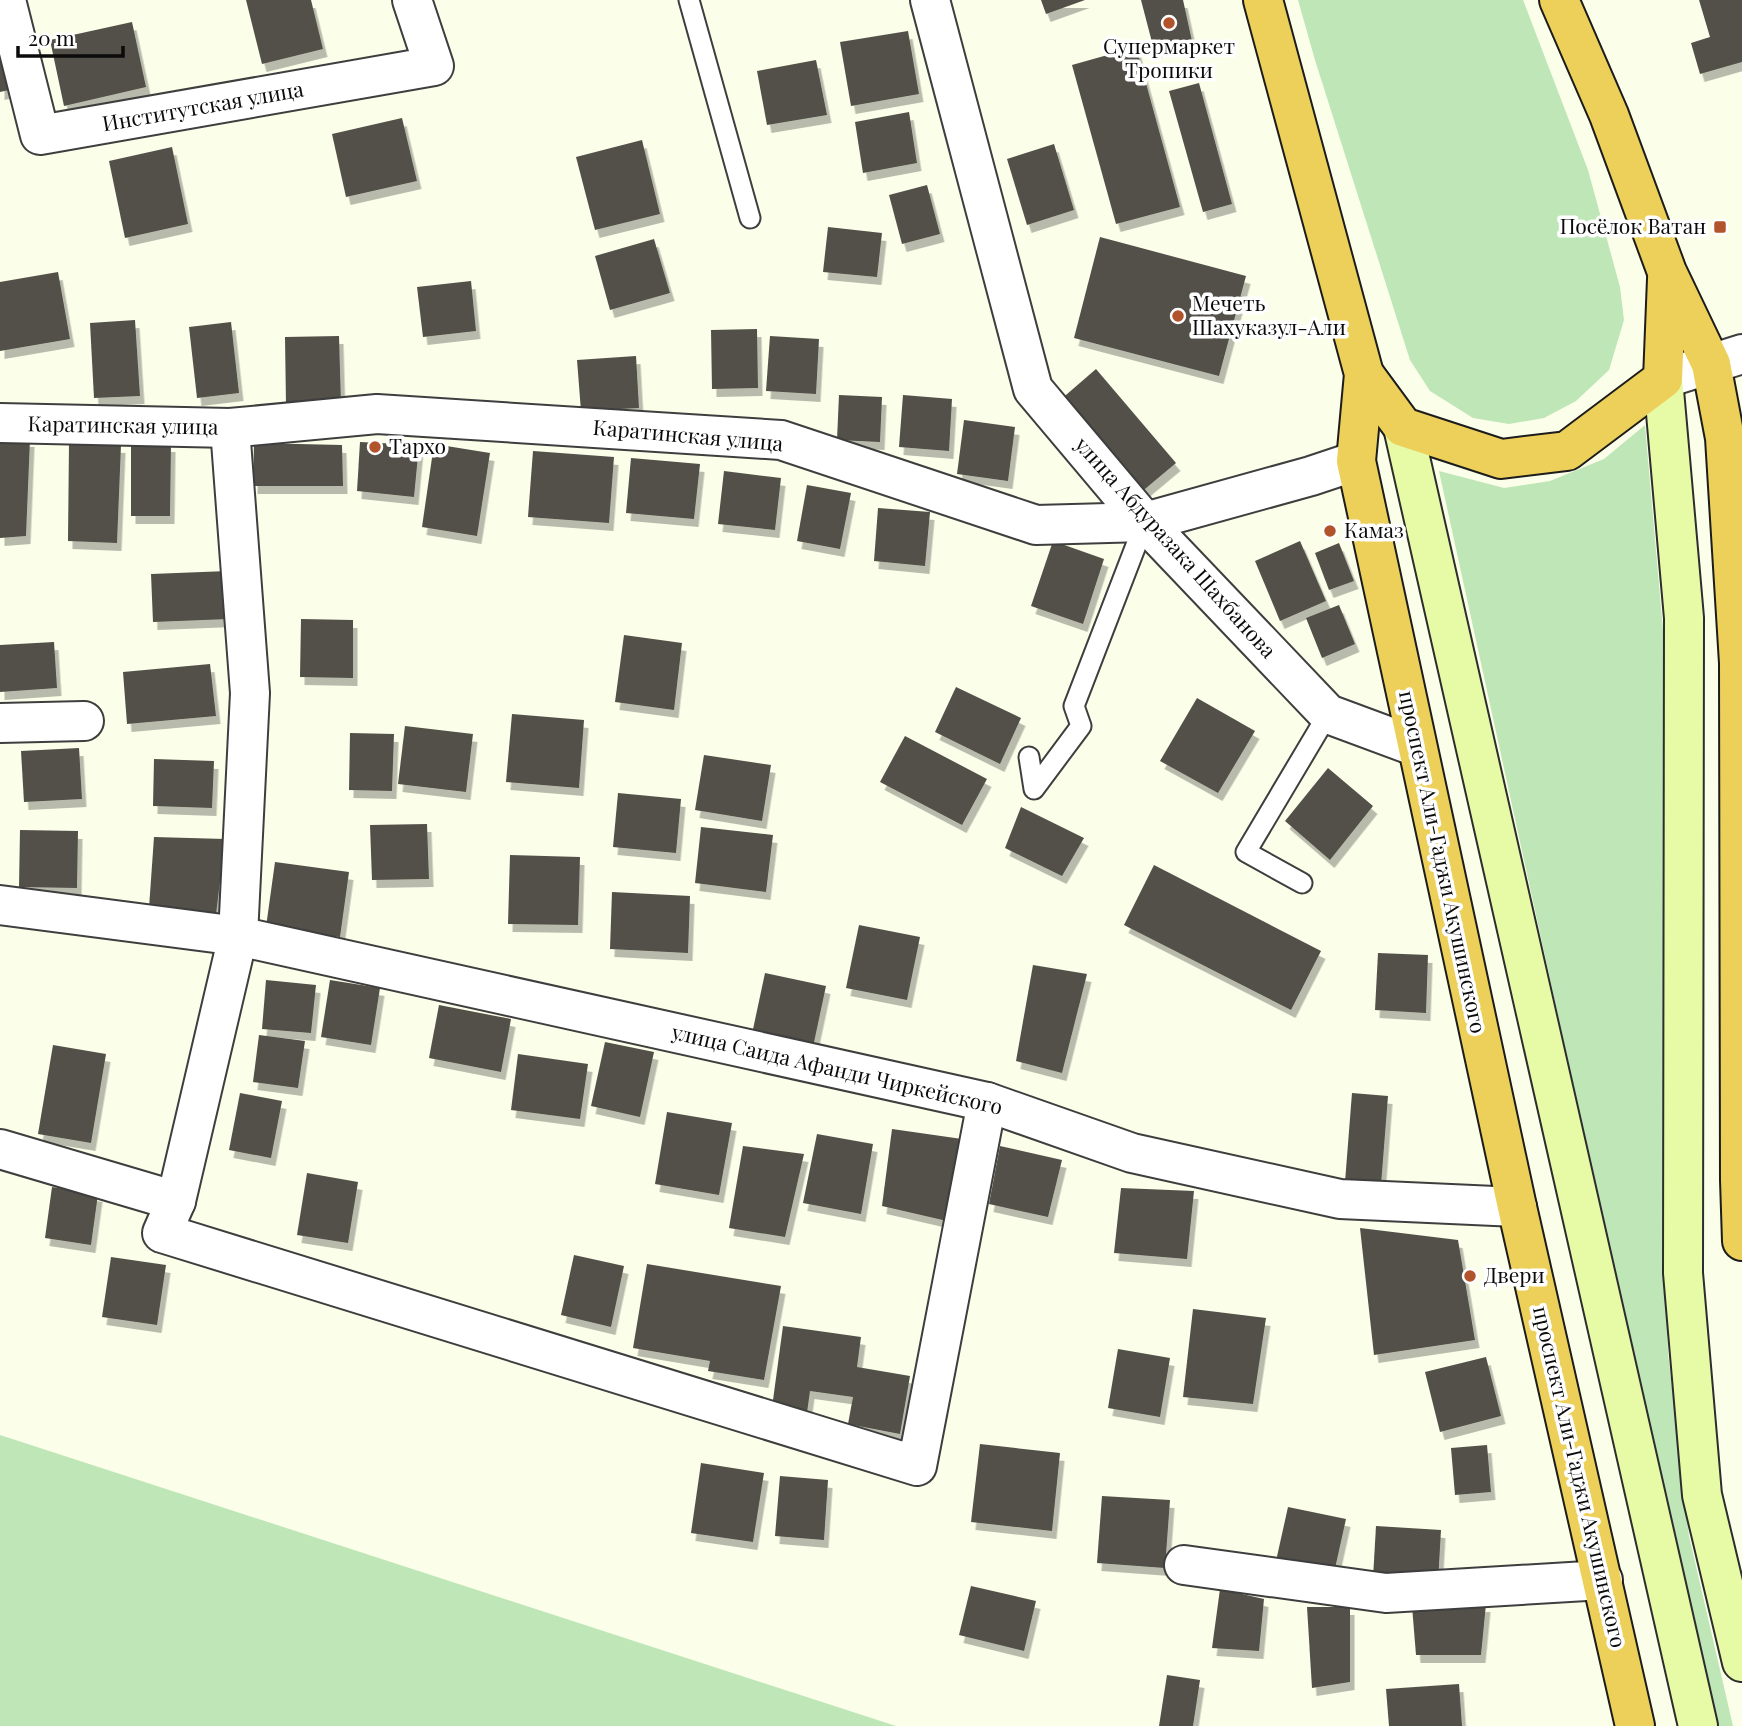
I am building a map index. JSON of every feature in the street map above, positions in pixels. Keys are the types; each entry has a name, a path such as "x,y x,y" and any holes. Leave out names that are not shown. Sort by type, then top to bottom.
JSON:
{"highway":[{"name":"проспект Али-Гаджи Акушинского","path":"1263,0 1364,374 1356,461 1517,1207 1635,1726"},
{"path":"1559,0 1609,115 1667,272 1726,359 1725,438 1739,663 1742,1241"},
{"path":"1364,374 1403,427 1501,460 1567,452 1663,379 1667,272"}],"main road":[{"path":"1663,379 1684,618 1684,1273 1702,1495 1742,1662"},
{"path":"1403,427 1698,1726"}],"street":[{"name":"Институтская улица","path":"6,0 40,135 434,66 412,0"},
{"name":"улица Абдуразака Шахбанова","path":"930,0 1034,389 1145,522 1328,714 1417,747"},
{"path":"1663,379 1726,359"},
{"name":"Каратинская улица","path":"0,423 230,428 377,414 781,440 1036,525 1145,522 1356,461"},
{"path":"230,428 250,693 238,936 176,1201 162,1233 917,1466 987,1102"},
{"path":"0,723 84,720"},
{"name":"улица Саида Афанди Чиркейского","path":"0,905 238,936 987,1102 1132,1153 1340,1199 1517,1207"},
{"path":"0,1149 176,1201"},
{"path":"1184,1565 1386,1593 1603,1580"}],"lane":[{"path":"689,0 750,218"},
{"path":"1029,757 1034,789 1081,726 1074,706 1145,522"},
{"path":"1302,883 1246,852 1328,714"}],"green space":[{"path":"1298,0 1523,0 1588,170 1620,287 1624,320 1609,370 1576,401 1544,418 1509,424 1473,418 1430,391 1410,360"},
{"path":"1645,425 1663,630 1663,1187 1668,1353 1689,1536 1733,1726 1717,1726 1675,1551 1439,471 1504,488 1550,481 1604,459"},
{"path":"0,1435 896,1726 0,1726"}],"building":[{"path":"246,0 311,0 323,49 262,64"},
{"path":"1041,0 1085,0 1046,14"},
{"path":"1141,0 1183,0 1192,41 1154,50"},
{"path":"1699,0 1742,0 1742,62 1700,74 1691,43 1710,37"},
{"path":"132,22 146,87 64,106 50,40"},
{"path":"908,31 919,94 851,106 840,42"},
{"path":"1136,47 1180,207 1116,224 1072,65"},
{"path":"0,53 9,90 0,92"},
{"path":"816,60 827,115 767,125 757,71"},
{"path":"1199,83 1232,204 1203,212 1169,91"},
{"path":"909,112 917,163 863,173 855,122"},
{"path":"402,118 417,181 346,197 332,134"},
{"path":"642,140 660,214 595,230 576,157"},
{"path":"1054,144 1074,210 1027,225 1007,159"},
{"path":"172,147 188,224 125,238 109,161"},
{"path":"927,185 940,234 902,244 889,195"},
{"path":"828,227 882,233 877,277 823,272"},
{"path":"1100,237 1246,276 1219,376 1074,338"},
{"path":"654,239 670,293 610,310 595,256"},
{"path":"58,272 70,339 0,351 0,282"},
{"path":"471,281 476,331 423,337 417,287"},
{"path":"135,320 140,396 94,398 90,323"},
{"path":"231,322 239,393 197,398 189,327"},
{"path":"757,329 758,388 712,389 711,330"},
{"path":"339,336 341,404 286,405 285,337"},
{"path":"770,336 819,339 816,394 766,391"},
{"path":"636,356 639,408 581,411 577,360"},
{"path":"1096,369 1176,463 1139,494 1059,401"},
{"path":"839,395 882,397 880,442 837,440"},
{"path":"903,395 952,399 949,451 899,447"},
{"path":"964,420 1015,427 1008,481 957,474"},
{"path":"0,438 30,439 26,536 0,538"},
{"path":"360,442 419,445 414,497 357,491"},
{"path":"69,443 121,445 117,543 68,541"},
{"path":"131,443 171,444 170,516 131,516"},
{"path":"254,443 342,445 343,486 253,486"},
{"path":"434,444 490,453 477,536 422,527"},
{"path":"533,451 614,457 609,523 528,517"},
{"path":"631,458 700,464 694,519 626,513"},
{"path":"724,471 781,478 775,530 718,524"},
{"path":"807,485 851,493 840,549 797,541"},
{"path":"878,508 930,512 925,566 874,561"},
{"path":"1053,541 1104,559 1083,624 1031,606"},
{"path":"1300,541 1326,601 1280,621 1255,561"},
{"path":"1339,543 1354,581 1329,590 1315,553"},
{"path":"228,571 229,619 153,622 151,574"},
{"path":"1339,605 1355,644 1322,658 1306,618"},
{"path":"301,619 353,620 353,678 300,677"},
{"path":"624,635 682,643 674,710 615,702"},
{"path":"54,642 57,688 0,692 0,645"},
{"path":"210,664 216,716 127,724 123,672"},
{"path":"956,687 1021,718 1000,764 935,732"},
{"path":"1197,698 1255,731 1218,793 1160,761"},
{"path":"512,714 584,720 579,788 506,782"},
{"path":"405,726 473,734 466,792 398,784"},
{"path":"350,733 394,734 392,791 349,790"},
{"path":"905,736 987,779 962,825 880,782"},
{"path":"79,748 82,799 24,802 21,751"},
{"path":"704,755 771,765 762,821 695,810"},
{"path":"154,759 214,761 212,808 153,806"},
{"path":"1328,768 1373,806 1330,860 1285,821"},
{"path":"618,793 681,799 676,853 613,847"},
{"path":"1021,807 1084,838 1062,876 1005,848"},
{"path":"427,824 429,879 372,880 370,825"},
{"path":"701,827 773,835 766,892 695,883"},
{"path":"20,830 78,831 77,888 19,887"},
{"path":"154,837 225,839 216,915 149,908"},
{"path":"510,855 580,857 578,925 508,924"},
{"path":"275,862 349,872 340,937 266,927"},
{"path":"1154,865 1321,951 1291,1010 1124,925"},
{"path":"612,892 690,896 688,953 610,949"},
{"path":"859,925 920,937 907,1000 846,988"},
{"path":"1378,953 1428,955 1426,1013 1375,1010"},
{"path":"1033,965 1087,974 1062,1073 1016,1061"},
{"path":"765,973 826,986 813,1047 752,1034"},
{"path":"266,980 316,985 311,1033 262,1029"},
{"path":"330,980 380,988 371,1045 321,1037"},
{"path":"439,1005 511,1019 501,1072 429,1058"},
{"path":"259,1035 305,1041 298,1088 253,1082"},
{"path":"605,1042 654,1052 640,1117 591,1106"},
{"path":"53,1045 106,1054 91,1143 38,1134"},
{"path":"518,1054 588,1064 580,1119 511,1110"},
{"path":"240,1093 282,1101 271,1158 229,1150"},
{"path":"1352,1093 1388,1096 1381,1185 1345,1182"},
{"path":"667,1112 732,1123 719,1195 655,1184"},
{"path":"892,1129 962,1139 947,1221 882,1206"},
{"path":"817,1134 873,1144 861,1214 803,1203"},
{"path":"743,1146 804,1154 785,1237 729,1228"},
{"path":"1000,1146 1062,1160 1048,1217 989,1204"},
{"path":"307,1173 358,1182 348,1243 297,1235"},
{"path":"52,1187 98,1194 91,1245 45,1238"},
{"path":"1121,1188 1194,1191 1187,1259 1114,1253"},
{"path":"1360,1228 1458,1240 1475,1340 1374,1355"},
{"path":"574,1255 624,1266 611,1327 561,1315"},
{"path":"111,1257 166,1265 157,1325 102,1317"},
{"path":"647,1264 781,1286 764,1380 708,1371 710,1361 633,1348"},
{"path":"1193,1309 1266,1318 1253,1404 1183,1397"},
{"path":"783,1326 861,1337 857,1367 910,1376 900,1434 848,1424 853,1397 810,1391 806,1420 771,1415"},
{"path":"1118,1349 1170,1358 1160,1417 1108,1408"},
{"path":"1486,1357 1501,1416 1440,1432 1425,1372"},
{"path":"980,1444 1060,1453 1052,1531 971,1522"},
{"path":"1487,1445 1491,1492 1455,1495 1451,1448"},
{"path":"701,1463 764,1473 753,1542 691,1533"},
{"path":"780,1476 828,1480 824,1540 775,1536"},
{"path":"1102,1496 1170,1500 1165,1568 1097,1563"},
{"path":"1288,1507 1346,1519 1334,1573 1276,1561"},
{"path":"1376,1526 1441,1530 1438,1582 1373,1578"},
{"path":"971,1586 1036,1601 1024,1651 959,1635"},
{"path":"1220,1589 1264,1599 1259,1651 1212,1648"},
{"path":"1486,1604 1481,1655 1416,1655 1412,1606"},
{"path":"1307,1607 1350,1607 1350,1682 1312,1688"},
{"path":"1167,1675 1200,1680 1193,1726 1159,1726"},
{"path":"1459,1684 1462,1726 1389,1726 1386,1689"}],"place":[{"name":"Супермаркет Тропики","path":"1169,23"},
{"name":"Посёлок Ватан","path":"1720,227"},
{"name":"Мечеть Шахуказул-Али","path":"1178,316"},
{"name":"Тархо","path":"375,447"},
{"name":"Камаз","path":"1330,531"},
{"name":"Двери","path":"1470,1276"}]}
